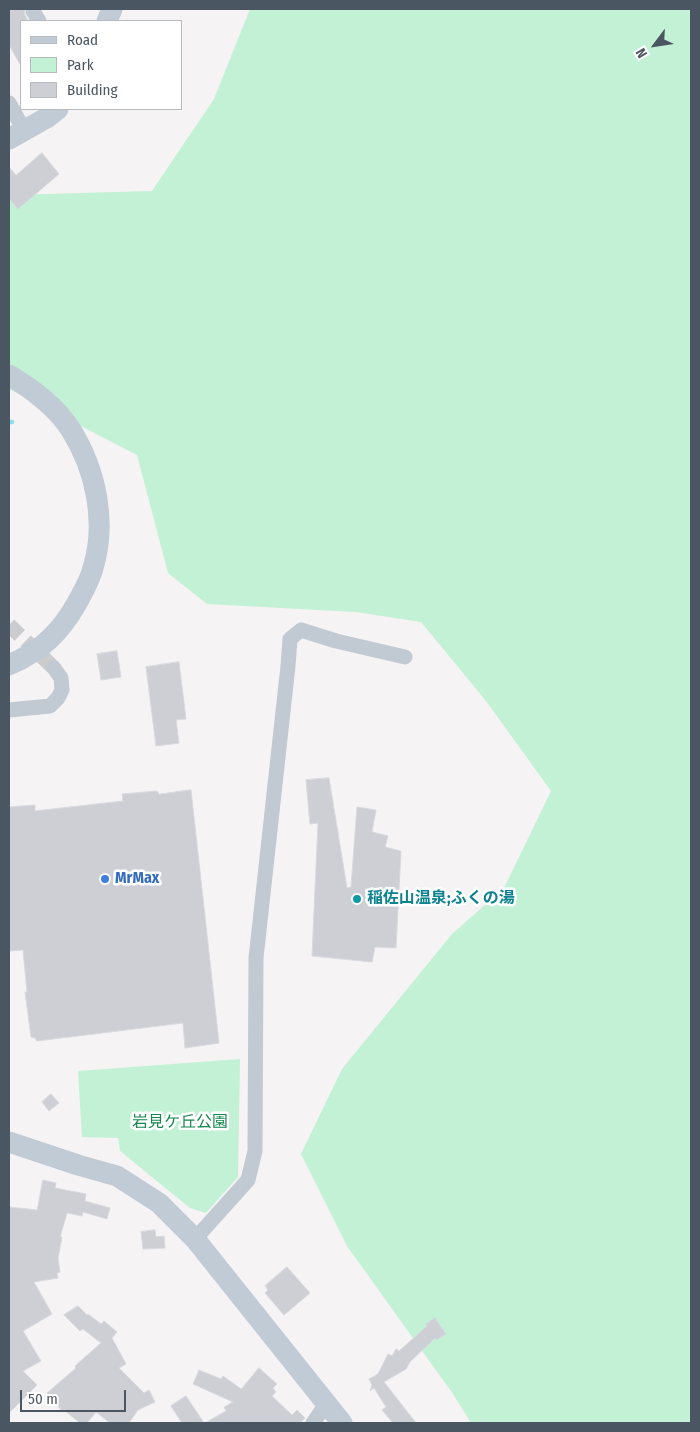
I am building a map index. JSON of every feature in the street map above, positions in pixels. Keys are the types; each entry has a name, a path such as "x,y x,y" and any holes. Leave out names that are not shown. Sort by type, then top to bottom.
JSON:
{"street":[{"path":"9,103 16,135 57,110"},
{"path":"9,375 39,395 70,429 86,458 93,478 98,502 99,524 93,568 87,585 70,615 60,630 37,650 9,665"},
{"path":"195,1239 248,1180 255,1151 256,958 290,638 301,630 336,641 405,657"},
{"path":"9,710 50,706 58,698 62,690 61,678 54,668"},
{"path":"9,1142 117,1176 159,1202 195,1239 342,1423"},
{"path":"313,1423 326,1404"}],"green space":[{"path":"250,9 691,9 691,1423 471,1423 453,1394 347,1246 301,1154 342,1069 452,934 504,888 551,791 486,701 421,622 356,612 207,604 168,573 137,455 9,389 9,195 152,191 214,99"},
{"name":"岩見ケ丘公園","path":"240,1059 238,1177 206,1213 190,1208 120,1151 118,1138 82,1137 78,1071"}],"building":[{"path":"9,9 24,9 28,20 20,20 20,64 9,45"},
{"path":"42,153 59,174 18,209 9,198 9,167 16,175"},
{"path":"117,651 121,677 101,680 97,654"},
{"path":"179,662 186,719 176,720 179,743 156,746 146,667"},
{"name":"稲佐山温泉;ふくの湯","path":"329,778 347,888 351,887 357,807 376,810 372,832 388,836 385,847 401,851 396,948 375,947 372,962 312,956 318,823 310,824 306,780"},
{"name":"MrMax","path":"191,790 219,1043 185,1048 183,1023 37,1041 31,1037 25,992 27,992 23,950 9,951 9,807 35,805 35,811 123,801 122,794 157,791 159,794"},
{"path":"51,1094 59,1103 49,1111 42,1102"},
{"path":"43,1180 56,1183 55,1188 86,1194 85,1201 110,1208 107,1219 83,1212 82,1216 67,1213 60,1237 62,1237 58,1258 60,1272 57,1273 58,1278 34,1282 52,1314 23,1331 41,1361 23,1371 37,1385 9,1413 9,1207 37,1210"},
{"path":"155,1230 156,1237 164,1236 165,1248 143,1249 141,1232"},
{"path":"287,1267 310,1293 284,1315 265,1293 268,1290 265,1286"},
{"path":"78,1306 87,1315 101,1324 104,1321 117,1332 112,1338 126,1364 119,1368 144,1393 149,1390 155,1402 138,1410 129,1423 110,1423 96,1412 87,1423 80,1423 64,1410 62,1411 47,1393 101,1343 83,1329 80,1331 64,1315"},
{"path":"435,1318 446,1334 436,1340 435,1338 410,1362 406,1369 384,1382 416,1423 393,1423 382,1410 386,1407 374,1388 370,1391 372,1385 369,1379 378,1374 388,1354 392,1356 396,1349 399,1351 427,1326 426,1324"},
{"path":"259,1368 277,1384 273,1388 276,1392 272,1396 292,1415 297,1410 305,1418 300,1423 205,1423 226,1411 224,1407 233,1402 193,1384 199,1370 221,1379 223,1376 241,1389"},
{"path":"186,1396 204,1423 182,1423 171,1406"}],"tunnel":[{"path":"9,625 54,668"}],"place":[{"name":"MrMax","path":"105,879"},
{"name":"稲佐山温泉;ふくの湯","path":"357,899"}]}
